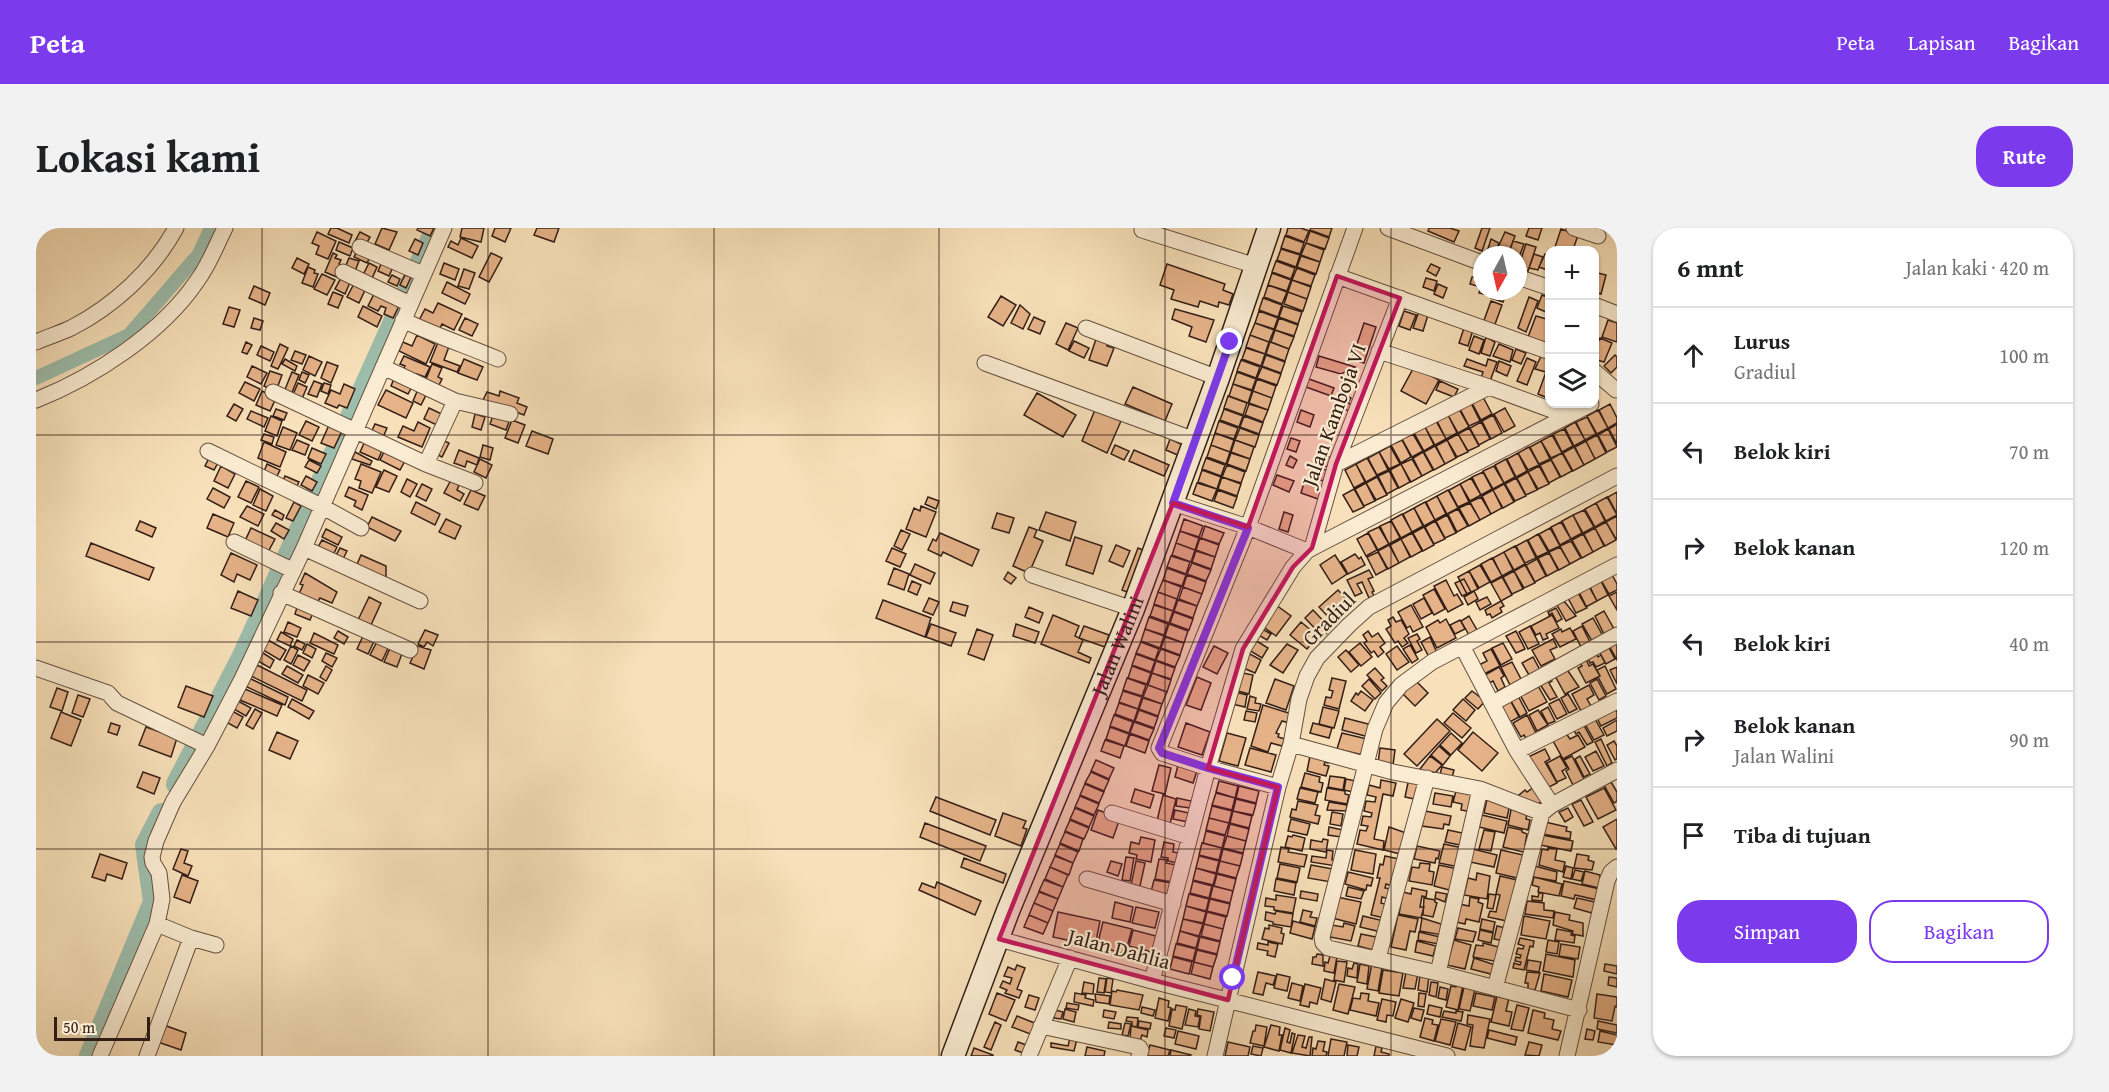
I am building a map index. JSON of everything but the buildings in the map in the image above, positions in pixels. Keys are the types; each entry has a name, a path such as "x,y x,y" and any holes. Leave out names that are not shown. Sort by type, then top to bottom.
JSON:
{"street":[{"path":"36,342 71,328 111,303 147,269 176,228"},
{"path":"36,400 54,394 126,352 169,316 198,281 225,228"},
{"path":"100,1056 157,924 162,899 162,884 153,863 153,849 173,802 242,679 281,593 287,568 304,548 315,503 383,367 403,320 406,301 418,272 444,228"},
{"name":"Jalan Walini","path":"953,1056 1008,911 1032,858 1133,609 1218,378 1269,228"},
{"path":"1278,787 1162,753 1159,748 1248,528 1355,228"},
{"path":"1388,228 1473,260"},
{"path":"1574,228 1597,238"},
{"path":"1142,230 1256,266"},
{"path":"360,247 418,272"},
{"path":"343,272 406,301"},
{"path":"1337,276 1545,350"},
{"path":"1527,280 1545,286"},
{"name":"Jalan Kamboja VI","path":"1309,550 1336,464 1400,298"},
{"path":"1599,307 1617,314"},
{"path":"403,320 432,334 443,336 498,359"},
{"path":"1086,328 1218,378"},
{"path":"1379,351 1568,416"},
{"path":"985,363 1195,440"},
{"path":"383,367 456,401 510,414"},
{"path":"1599,375 1616,390 1599,400"},
{"path":"1336,464 1489,387"},
{"path":"273,392 426,464 476,483"},
{"path":"426,464 456,401"},
{"path":"1152,981 1208,768 1243,649 1293,567 1309,550 1583,408"},
{"path":"208,451 361,528"},
{"name":"Gradiul","path":"1215,1056 1278,787 1291,744 1299,699 1307,676 1317,658 1369,607 1617,476"},
{"path":"1173,503 1309,550"},
{"path":"234,542 287,568"},
{"path":"304,548 420,601"},
{"path":"1579,1010 1378,958 1328,948 1323,943 1322,937 1375,729 1386,703 1417,673 1462,646 1617,565"},
{"path":"1032,574 1133,609"},
{"path":"281,593 410,650"},
{"path":"1493,703 1617,635"},
{"path":"1462,646 1547,809 1495,988"},
{"path":"36,668 108,693 117,703 204,745"},
{"path":"1517,751 1617,701"},
{"path":"1291,744 1366,765 1480,789 1547,809 1617,770"},
{"path":"1378,958 1427,778"},
{"path":"1438,973 1480,789"},
{"path":"1112,813 1190,837"},
{"path":"1567,1056 1607,881 1611,872 1617,867"},
{"path":"1087,879 1173,904"},
{"path":"157,924 216,945"},
{"path":"147,1056 191,938"},
{"name":"Jalan Dahlia","path":"999,939 1152,981 1447,1056"},
{"path":"1029,1056 1070,958"},
{"path":"1041,1026 1139,1052"}],"highlighted area":[{"path":"1337,276 1400,298 1336,464 1312,548 1293,567 1243,649 1208,768 1278,787 1228,1000 999,939 1173,503 1248,527"}],"waterway":[{"path":"36,378 129,335 199,254 211,228"},
{"path":"177,784 243,656 436,229"},
{"path":"90,1056 154,902 146,845 162,814"}],"route":[{"path":"1230,342 1173,503 1248,528 1159,748 1162,753 1278,787 1233,978"}]}
